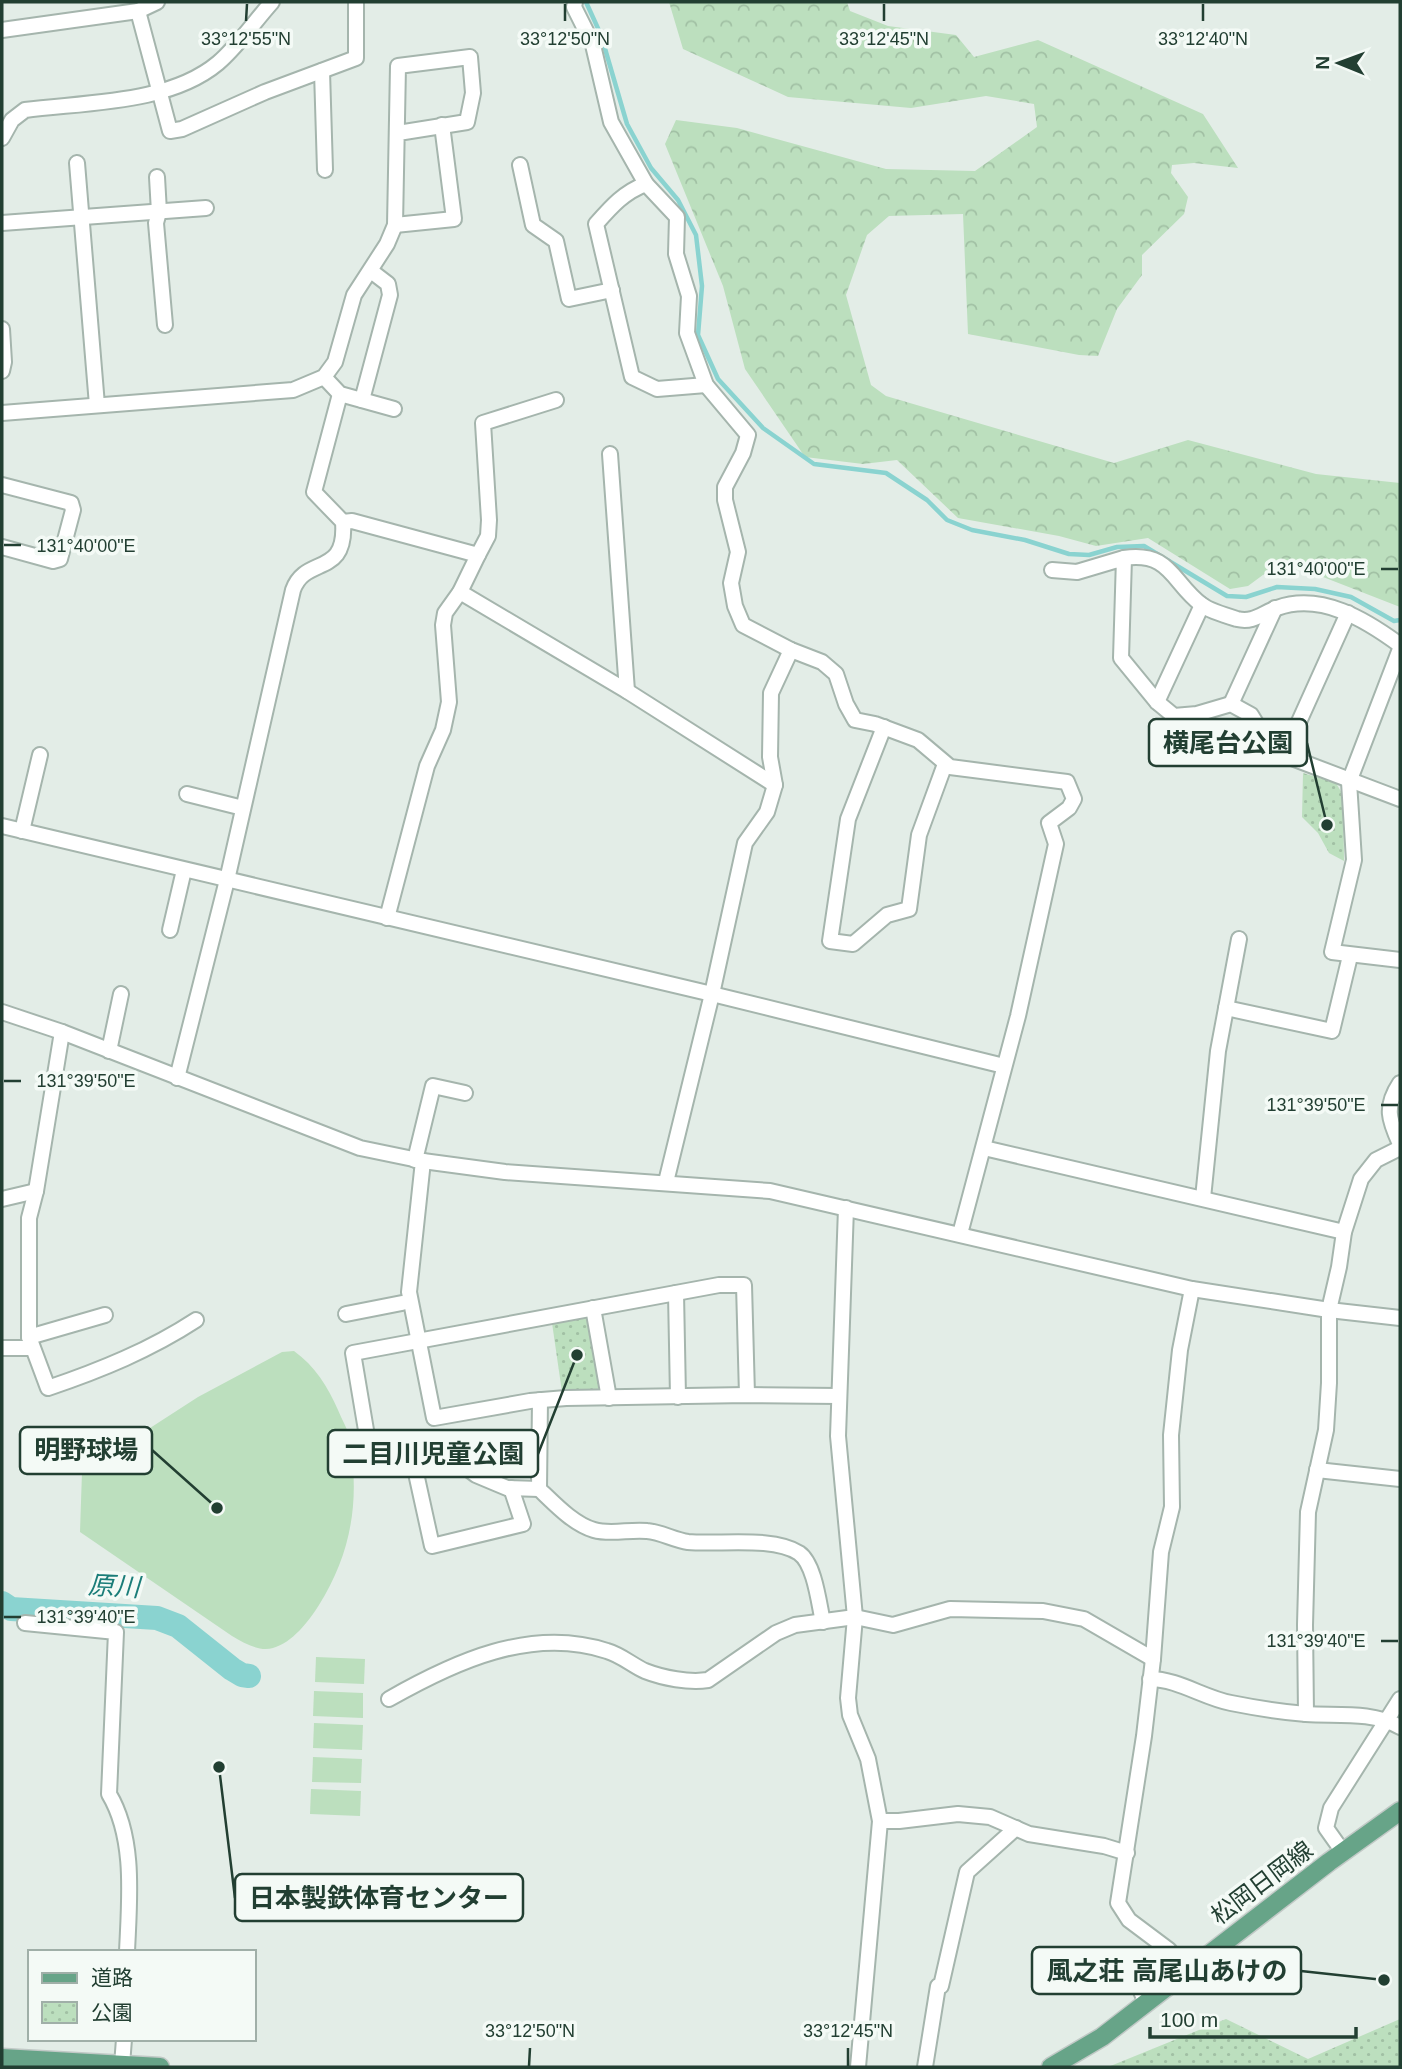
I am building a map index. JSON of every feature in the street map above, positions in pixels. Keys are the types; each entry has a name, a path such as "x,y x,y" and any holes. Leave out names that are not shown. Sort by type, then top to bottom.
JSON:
{"main road":[{"name":"松岡日岡線","path":"1062,2065 1400,1811"},
{"path":"2,2058 160,2067"}],"street":[{"path":"2,30 138,11 157,2"},
{"path":"2,138 12,120 25,110 128,98 173,89 219,62 272,2"},
{"path":"138,11 170,131 182,129 242,102 356,58 356,2"},
{"path":"575,2 574,7 593,45 611,122 646,184 677,217 676,254 688,296 687,333 706,385 748,435 743,453 725,487 725,500 738,552 731,583 735,606 743,625 791,650 822,662 836,674 846,704 855,720 884,727 918,740 950,767 1067,782 1074,799 1069,808 1049,823 1056,844 1018,1016 960,1234"},
{"path":"2,413 293,390 324,377 335,362 354,295 387,244 395,225 398,66 470,57 473,93 467,122 398,133"},
{"path":"322,71 325,170"},
{"path":"395,225 454,219 442,125"},
{"path":"76,163 97,405"},
{"path":"520,165 533,225 556,241 569,299 612,290"},
{"path":"157,177 159,212 156,223 165,325"},
{"path":"646,184 634,188 615,202 596,224 632,377 657,389 706,385"},
{"path":"2,223 206,208"},
{"path":"362,400 390,295 388,284 370,271"},
{"path":"2,330 2,371"},
{"path":"324,377 340,394 394,409"},
{"path":"177,1079 228,880 296,580 336,556 343,544 342,522 314,492 340,394"},
{"path":"387,918 427,766 443,730 449,702 443,625 445,613 460,592 488,536 483,423 556,400"},
{"path":"610,454 626,691"},
{"path":"2,485 71,503 73,510 60,559 53,561 2,547"},
{"path":"342,522 352,521 478,555"},
{"path":"1052,570 1077,572 1124,558 1145,557 1167,567 1202,605 1238,619 1255,620 1275,608 1315,603 1348,613 1400,647 1349,782 1354,860 1332,952 1400,960"},
{"path":"1124,558 1121,658 1157,702 1174,716 1197,714 1231,704 1251,715 1268,741 1284,755 1349,782 1400,799"},
{"path":"460,592 626,691 775,785"},
{"path":"1157,702 1202,605"},
{"path":"1231,704 1275,608"},
{"path":"1284,755 1348,613"},
{"path":"666,1182 712,994 745,843 767,811 775,785 770,757 771,693 791,650"},
{"path":"884,727 848,819 830,941 853,944 887,915 909,909 919,835 946,764"},
{"path":"22,831 40,755"},
{"path":"187,794 243,808"},
{"path":"2,826 1004,1066"},
{"path":"170,930 184,870"},
{"path":"1203,1198 1218,1051 1239,939"},
{"path":"1226,1008 1332,1031 1350,956"},
{"path":"109,1051 121,994"},
{"path":"2,1013 62,1032 360,1148 419,1161 505,1172 771,1191 1192,1289 1400,1318"},
{"path":"62,1032 36,1191 29,1217 30,1343 48,1388 102,1369 151,1347 196,1320"},
{"path":"1306,1714 1308,1511 1326,1430 1329,1310 1344,1232 1361,1179 1376,1160 1400,1146 1389,1119 1393,1094 1400,1083"},
{"path":"465,1093 433,1086 419,1161 409,1292 434,1418 540,1400 747,1395 839,1396"},
{"path":"984,1148 1344,1232"},
{"path":"2,1199 36,1191"},
{"path":"846,1208 839,1396 841,1472 855,1618 849,1676 850,1715 868,1759 880,1821 858,2067"},
{"path":"747,1395 744,1285 719,1285 353,1353 368,1442 385,1451 453,1457 477,1475 511,1488 539,1489 591,1530 648,1531 686,1542 786,1547 800,1554 808,1564 817,1591 822,1622"},
{"path":"1146,2003 1139,1987 1168,1956 1169,1950 1129,1920 1118,1903 1153,1659 1161,1552 1172,1507 1171,1435 1180,1350 1192,1289"},
{"path":"676,1293 678,1396"},
{"path":"346,1314 402,1303"},
{"path":"593,1308 609,1398"},
{"path":"2,1348 30,1343 104,1312"},
{"path":"539,1489 540,1400"},
{"path":"412,1455 432,1546 523,1524 511,1488"},
{"path":"1317,1470 1400,1479"},
{"path":"389,1699 458,1664 527,1643 576,1644 609,1651 646,1671 698,1682 708,1680 786,1628 855,1618 892,1625 950,1609 1043,1611 1084,1619 1153,1659"},
{"path":"25,1623 116,1632 109,1794 117,1807 125,1840 128,1884 127,1950"},
{"path":"1150,1679 1166,1679 1218,1701 1394,1723"},
{"path":"1343,1853 1326,1828 1329,1814 1394,1723 1400,1699"},
{"path":"880,1821 958,1814 990,1817 1029,1834 1104,1846 1127,1853"},
{"path":"925,2067 938,1986 941,1986 967,1872 1016,1828"},
{"path":"122,2065 124,2041"}],"green space":[{"path":"669,2 847,2 850,11 888,26 956,35 974,57 1038,40 1203,114 1238,168 1194,163 1172,165 1171,173 1188,197 1184,214 1142,255 1142,275 1117,309 1098,356 1079,355 968,334 963,214 889,216 867,235 846,295 871,385 886,396 1114,463 1188,440 1316,474 1400,483 1400,607 1282,561 1248,586 1230,589 1148,538 1096,546 1059,536 958,518 897,460 863,464 805,457 745,369 723,286 665,144 676,120 737,128 886,169 975,171 1037,127 1034,104 986,96 911,108 788,97 683,49"},
{"path":"1303,773 1336,783 1343,795 1344,861 1329,853 1318,833 1302,817"},
{"path":"586,1316 591,1318 602,1387 599,1392 562,1392 552,1323"},
{"path":"294,1351 315,1370 325,1385 350,1436 353,1450 353,1504 343,1556 319,1605 305,1624 287,1641 273,1648 262,1649 232,1636 80,1532 82,1472 198,1397 282,1352"},
{"path":"316,1657 365,1659 364,1684 315,1682"},
{"path":"314,1691 363,1693 363,1718 313,1716"},
{"path":"314,1723 363,1725 362,1750 313,1748"},
{"path":"313,1757 362,1759 361,1783 312,1782"},
{"path":"311,1789 361,1791 360,1816 310,1814"},
{"path":"1226,2019 1308,2059 1400,2019 1400,2067 1108,2067"}],"waterway":[{"path":"586,2 601,35 627,124 651,168 678,200 696,235 702,286 698,335 718,379 763,428 814,464 886,473 927,500 947,520 972,530 1025,540 1069,554 1089,555 1117,547 1144,546 1227,596 1246,597 1277,587 1315,589 1351,597 1394,621 1400,620"},
{"name":"原川","path":"2,1603 11,1609 157,1618 178,1626 232,1669 249,1676"}],"place":[{"name":"横尾台公園","path":"1327,825"},
{"name":"二目川児童公園","path":"577,1355"},
{"name":"明野球場","path":"217,1508"},
{"name":"日本製鉄体育センター","path":"219,1767"},
{"name":"風之荘 高尾山あけの","path":"1384,1980"}]}
